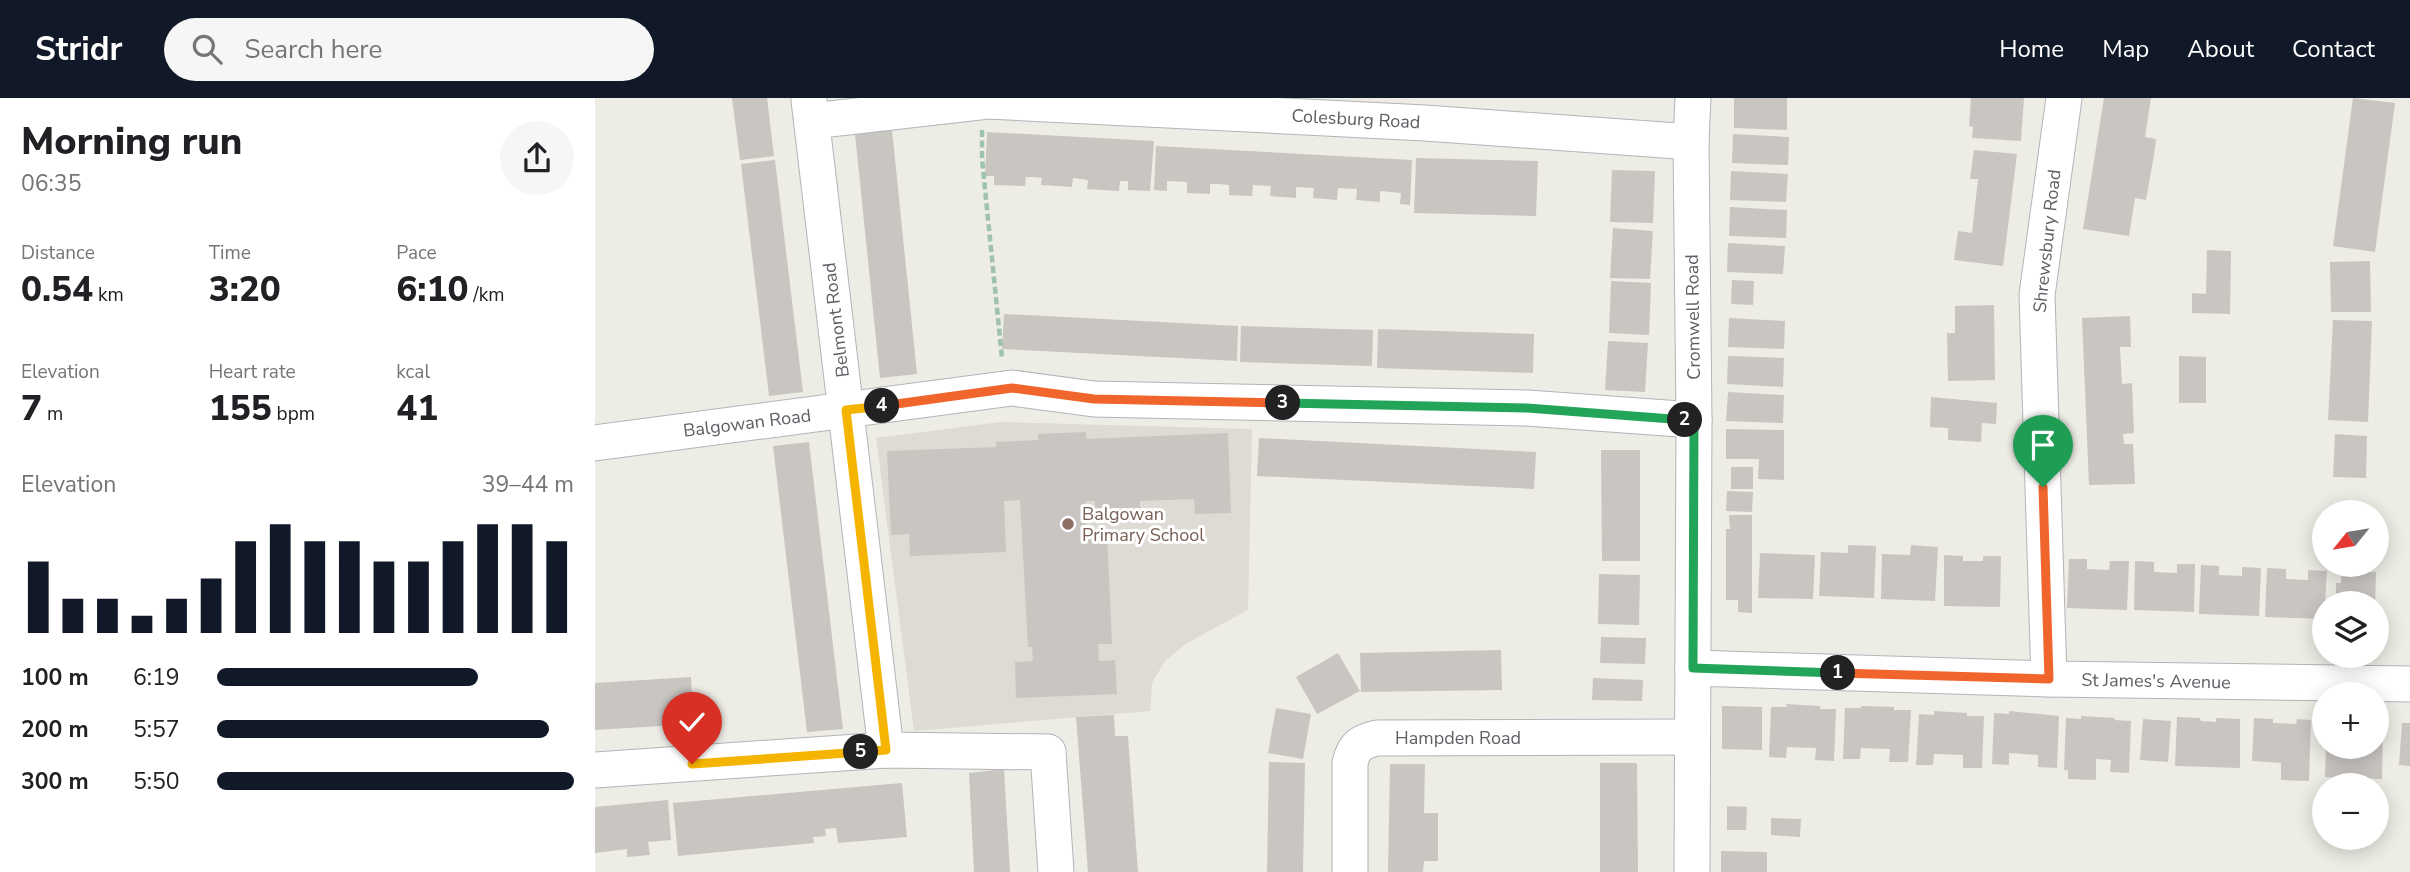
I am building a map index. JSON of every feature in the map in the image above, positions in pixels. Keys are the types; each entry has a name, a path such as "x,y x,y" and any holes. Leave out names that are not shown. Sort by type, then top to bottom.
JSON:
{"street":[{"name":"Cromwell Road","path":"1692,872 1693,98"},
{"name":"Shrewsbury Road","path":"2049,679 2037,295 2064,98"},
{"name":"Colesburg Road","path":"810,110 983,101 1425,123 1691,142"},
{"name":"Belmont Road","path":"810,110 886,750"},
{"name":"Balgowan Road","path":"595,443 1012,388 1094,399 1527,408 1694,420"},
{"name":"St James's Avenue","path":"1693,668 2049,679 2410,684"},
{"path":"2410,673 2410,684"},
{"name":"Hampden Road","path":"1350,872 1350,763 1353,750 1361,741 1377,738 1691,737"},
{"path":"595,770 886,750 1048,752 1056,872"}],"path":[{"path":"983,101 982,159 1002,361 1002,390"}],"shaded area":[{"name":"Balgowan Primary School","path":"1001,422 1252,429 1248,610 1187,643 1165,661 1152,683 1150,711 914,731 876,438"}],"building":[{"path":"732,98 767,98 774,156 740,160"},
{"path":"1734,98 1787,98 1787,130 1734,128"},
{"path":"1971,98 2024,98 2021,141 1972,138 1973,127 1969,126"},
{"path":"2104,98 2151,98 2145,137 2156,139 2154,155 2146,200 2135,198 2129,236 2083,229"},
{"path":"2353,98 2395,103 2375,252 2333,246"},
{"path":"892,130 917,374 880,378 855,134"},
{"path":"987,132 1154,141 1150,191 1128,190 1128,181 1120,181 1119,191 1087,189 1088,180 1073,178 1072,187 1041,185 1042,178 1033,177 1026,177 1025,186 994,185 994,176 985,176"},
{"path":"1733,134 1789,137 1788,165 1732,163"},
{"path":"1156,146 1412,160 1410,205 1400,204 1401,193 1380,191 1380,202 1356,200 1357,189 1338,188 1337,200 1313,198 1314,188 1296,187 1296,198 1270,196 1271,186 1253,185 1252,196 1229,195 1229,185 1218,184 1210,184 1210,194 1187,193 1187,182 1167,181 1167,191 1154,190"},
{"path":"1974,150 2017,154 2003,266 1954,260 1958,231 1972,233 1978,179 1970,179"},
{"path":"1416,158 1538,161 1536,216 1414,213"},
{"path":"775,160 803,392 769,396 741,164"},
{"path":"1612,170 1655,171 1653,223 1610,222"},
{"path":"1731,171 1788,174 1786,202 1730,200"},
{"path":"1730,207 1787,210 1786,238 1729,236"},
{"path":"1613,228 1653,231 1650,279 1610,278"},
{"path":"1728,243 1785,246 1783,274 1727,272"},
{"path":"2207,250 2231,251 2230,314 2192,313 2192,293 2206,294"},
{"path":"2370,261 2371,312 2331,312 2330,262"},
{"path":"1732,280 1754,281 1753,305 1731,304"},
{"path":"1611,281 1651,283 1649,335 1609,333"},
{"path":"1994,305 1995,380 1948,381 1947,333 1955,333 1955,306"},
{"path":"1004,314 1238,326 1237,361 1002,349"},
{"path":"2130,316 2131,347 2120,347 2122,384 2132,383 2134,433 2123,434 2124,444 2133,444 2135,484 2089,485 2082,318"},
{"path":"1729,318 1785,321 1784,349 1728,347"},
{"path":"2333,320 2372,321 2368,422 2328,420"},
{"path":"1241,326 1373,330 1372,366 1240,362"},
{"path":"1378,329 1534,334 1533,373 1377,368"},
{"path":"1608,341 1648,343 1645,392 1605,390"},
{"path":"1728,356 1784,358 1783,387 1727,384"},
{"path":"2179,356 2206,357 2206,403 2179,403"},
{"path":"1728,392 1784,395 1783,423 1726,421"},
{"path":"1931,397 1997,403 1996,424 1982,423 1981,442 1948,440 1948,428 1930,427"},
{"path":"1726,429 1784,430 1784,480 1758,479 1759,459 1726,459"},
{"path":"1086,432 1086,439 1228,433 1231,513 1195,514 1194,499 1140,501 1140,508 1095,510 1095,501 1085,501 1087,533 1107,532 1112,644 1098,644 1099,661 1115,660 1117,694 1016,698 1015,662 1033,661 1032,647 1028,647 1020,500 1004,501 1006,552 910,556 909,534 891,535 887,451 996,447 996,442 1038,440 1038,434"},
{"path":"2335,434 2367,436 2366,478 2333,477"},
{"path":"1259,438 1536,452 1534,489 1257,476"},
{"path":"809,442 843,729 807,732 773,446"},
{"path":"1601,450 1640,450 1640,561 1602,561"},
{"path":"1731,467 1753,467 1753,489 1731,489"},
{"path":"1727,491 1753,492 1752,512 1726,511"},
{"path":"1729,515 1752,515 1752,613 1738,612 1738,600 1726,600 1726,529 1730,529"},
{"path":"1848,545 1876,546 1874,598 1819,596 1821,552 1848,553"},
{"path":"1911,545 1938,547 1935,601 1881,599 1882,554 1910,555"},
{"path":"1760,553 1815,555 1813,599 1758,598"},
{"path":"1944,555 1963,556 1963,561 1983,561 1983,556 2001,556 2000,607 1944,606"},
{"path":"2069,559 2087,559 2087,569 2109,570 2110,561 2129,561 2127,610 2067,608"},
{"path":"2135,561 2154,562 2154,572 2177,573 2177,564 2195,564 2194,612 2134,610"},
{"path":"2201,565 2219,566 2219,575 2242,576 2242,567 2261,568 2259,616 2199,614"},
{"path":"2267,568 2286,569 2286,579 2308,580 2308,570 2312,570 2312,578 2327,578 2326,591 2312,591 2312,619 2265,617"},
{"path":"1599,574 1640,575 1639,625 1598,624"},
{"path":"2341,578 2376,578 2375,591 2336,591 2336,583 2341,583"},
{"path":"1601,637 1646,638 1645,664 1600,663"},
{"path":"1501,650 1502,690 1361,692 1360,653"},
{"path":"1338,653 1360,691 1317,714 1296,677"},
{"path":"691,677 693,724 595,730 595,683"},
{"path":"1593,678 1643,680 1642,701 1592,700"},
{"path":"1786,704 1836,709 1834,761 1815,760 1816,748 1787,747 1786,758 1769,757 1771,707 1787,707"},
{"path":"1722,706 1762,707 1762,750 1722,749"},
{"path":"1861,706 1911,710 1908,762 1889,762 1890,749 1861,748 1860,759 1843,759 1845,708"},
{"path":"1276,708 1311,714 1303,759 1268,753"},
{"path":"1934,711 1984,716 1982,768 1963,768 1963,755 1934,754 1933,765 1916,765 1919,714 1934,715"},
{"path":"2009,711 2059,716 2057,768 2038,767 2038,755 2009,753 2009,765 1992,764 1994,713 2009,714"},
{"path":"1114,715 1115,736 1128,736 1138,872 1088,872 1076,717"},
{"path":"2081,716 2131,721 2129,773 2110,772 2111,760 2096,759 2096,780 2068,779 2068,770 2064,770 2066,718 2081,719"},
{"path":"2177,717 2216,722 2216,718 2240,719 2240,768 2175,766"},
{"path":"2254,718 2273,719 2273,723 2296,724 2297,719 2311,720 2309,781 2281,780 2281,763 2252,761"},
{"path":"2143,719 2171,721 2168,762 2140,760"},
{"path":"2402,723 2410,723 2410,766 2399,765"},
{"path":"2326,759 2382,759 2382,773 2325,773"},
{"path":"1269,762 1305,763 1303,872 1267,872"},
{"path":"1600,763 1637,763 1638,872 1600,872"},
{"path":"1390,764 1425,764 1424,813 1438,813 1438,861 1424,861 1423,872 1388,872"},
{"path":"1004,769 1010,872 974,872 969,773"},
{"path":"902,783 907,837 838,843 836,828 825,829 826,836 813,837 814,843 678,856 673,803"},
{"path":"668,800 671,840 648,842 650,855 627,857 627,849 595,853 595,807"},
{"path":"1727,806 1747,807 1746,830 1727,830"},
{"path":"1771,818 1801,819 1800,837 1771,835"},
{"path":"1721,851 1767,852 1767,872 1721,872"}],"place":[{"name":"Balgowan Primary School","path":"1068,524"}],"route":[{"path":"692,764 886,750 846,410 1012,388 1094,399 1527,408 1694,420 1693,668 2049,679 2043,487"}]}
